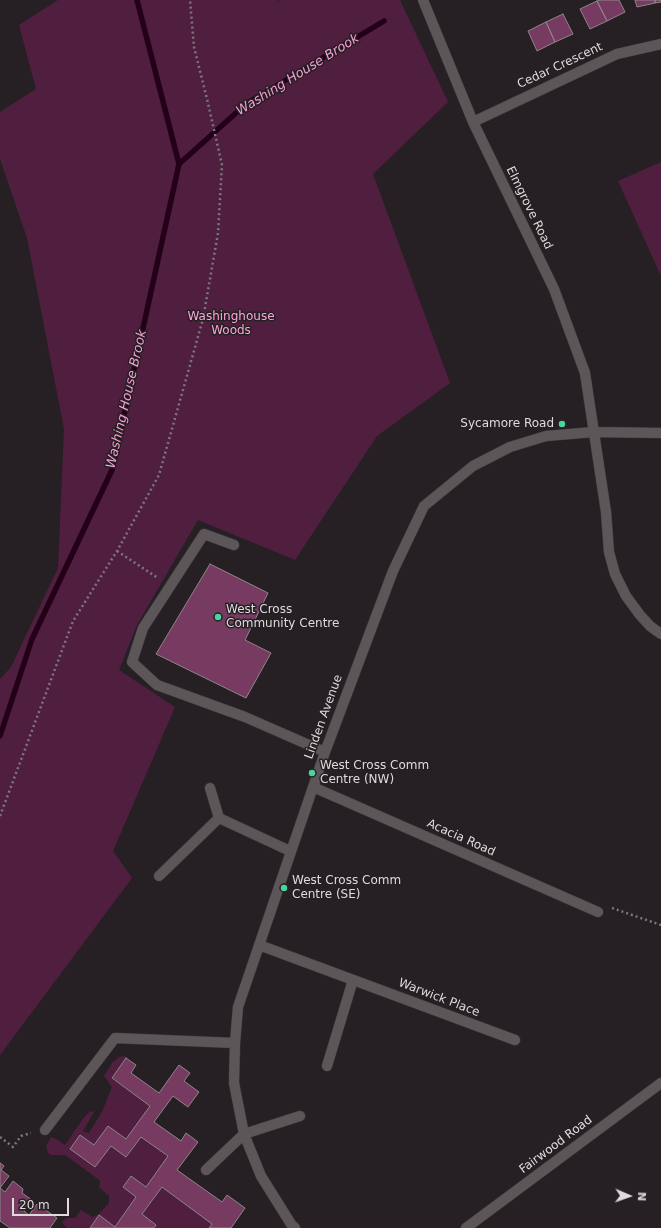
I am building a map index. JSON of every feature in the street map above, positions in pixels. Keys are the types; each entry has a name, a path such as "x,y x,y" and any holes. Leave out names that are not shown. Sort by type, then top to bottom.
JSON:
{"street":[{"name":"Elmgrove Road","path":"424,0 473,122 554,289 585,373 594,432"},
{"name":"Cedar Crescent","path":"473,122 617,54 661,44"},
{"name":"Linden Avenue","path":"290,1227 261,1176 244,1134 234,1083 238,1007 325,752 393,571 424,506 473,466 510,447 546,436 594,432 661,433"},
{"path":"594,432 606,512 609,552 616,574 626,596 640,615 650,626 661,634"},
{"path":"234,545 204,534 143,628 132,662 157,685 245,717 325,752"},
{"name":"Acacia Road","path":"313,787 598,912"},
{"path":"210,788 219,818 290,851"},
{"path":"159,876 219,818"},
{"name":"Warwick Place","path":"259,945 515,1040"},
{"path":"327,1066 353,980"},
{"path":"45,1130 115,1038 235,1043"},
{"name":"Fairwood Road","path":"466,1228 661,1083"},
{"path":"206,1170 244,1134 300,1116"}],"path":[{"path":"0,816 73,621 117,551 159,475 203,319 218,233 222,165 208,99 194,47 190,0"},
{"path":"117,551 170,586"},
{"path":"598,912 611,907 661,925"},
{"path":"0,1136 13,1147 21,1136 45,1130"}],"green space":[{"name":"Washinghouse Woods","path":"58,0 400,0 448,102 373,174 450,383 377,436 295,560 198,520 137,625 119,670 175,707 113,851 132,878 0,1055 0,679 11,667 58,568 64,429 27,238 0,159 0,112 36,89 19,25"},
{"path":"661,162 661,276 618,181"},
{"path":"124,1056 126,1058 112,1079 150,1106 126,1139 108,1126 94,1145 80,1135 70,1149 95,1167 111,1146 127,1157 141,1137 168,1156 146,1187 130,1176 123,1187 136,1197 115,1227 99,1216 90,1228 67,1228 62,1222 66,1218 75,1218 81,1210 92,1217 98,1215 109,1203 109,1196 99,1187 100,1181 98,1179 65,1155 51,1155 48,1153 46,1146 51,1137 65,1145 90,1111 94,1112 83,1131 89,1133 102,1112 112,1087 104,1076 112,1063 119,1057"},
{"path":"162,1187 212,1224 209,1228 154,1228 156,1225 142,1214"}],"building":[{"path":"619,0 625,12 607,21 597,1"},
{"path":"635,0 655,0 655,3 637,7"},
{"path":"655,0 661,0 661,2 655,3"},
{"path":"597,1 607,21 590,29 580,9"},
{"path":"563,14 573,34 555,42 546,22"},
{"path":"546,22 555,42 537,51 528,31"},
{"name":"West Cross Community Centre","path":"210,564 268,593 245,640 271,653 246,698 156,654"},
{"path":"126,1058 136,1065 131,1073 159,1093 179,1065 190,1073 184,1081 199,1092 188,1107 173,1096 154,1122 181,1141 186,1133 198,1142 177,1170 222,1202 227,1195 245,1208 231,1228 209,1228 212,1224 162,1187 142,1214 156,1225 154,1228 90,1228 99,1215 115,1227 136,1197 123,1187 131,1176 146,1187 168,1156 141,1137 126,1157 111,1146 95,1167 70,1149 80,1135 94,1145 108,1126 126,1139 150,1106 112,1078"},
{"path":"0,1163 4,1166 1,1170 9,1176 0,1188"},
{"path":"13,1181 23,1189 22,1193 32,1200 24,1211 29,1215 37,1204 57,1218 50,1228 10,1228 0,1221 0,1188 5,1192"}],"waterway":[{"name":"Washing House Brook","path":"0,736 32,639 112,470 179,164 137,0"},
{"name":"Washing House Brook","path":"179,164 246,104 384,21"}],"place":[{"name":"Sycamore Road","path":"562,424"},
{"name":"West Cross Community Centre","path":"218,617"},
{"name":"West Cross Comm Centre (NW)","path":"312,773"},
{"name":"West Cross Comm Centre (SE)","path":"284,888"}]}
